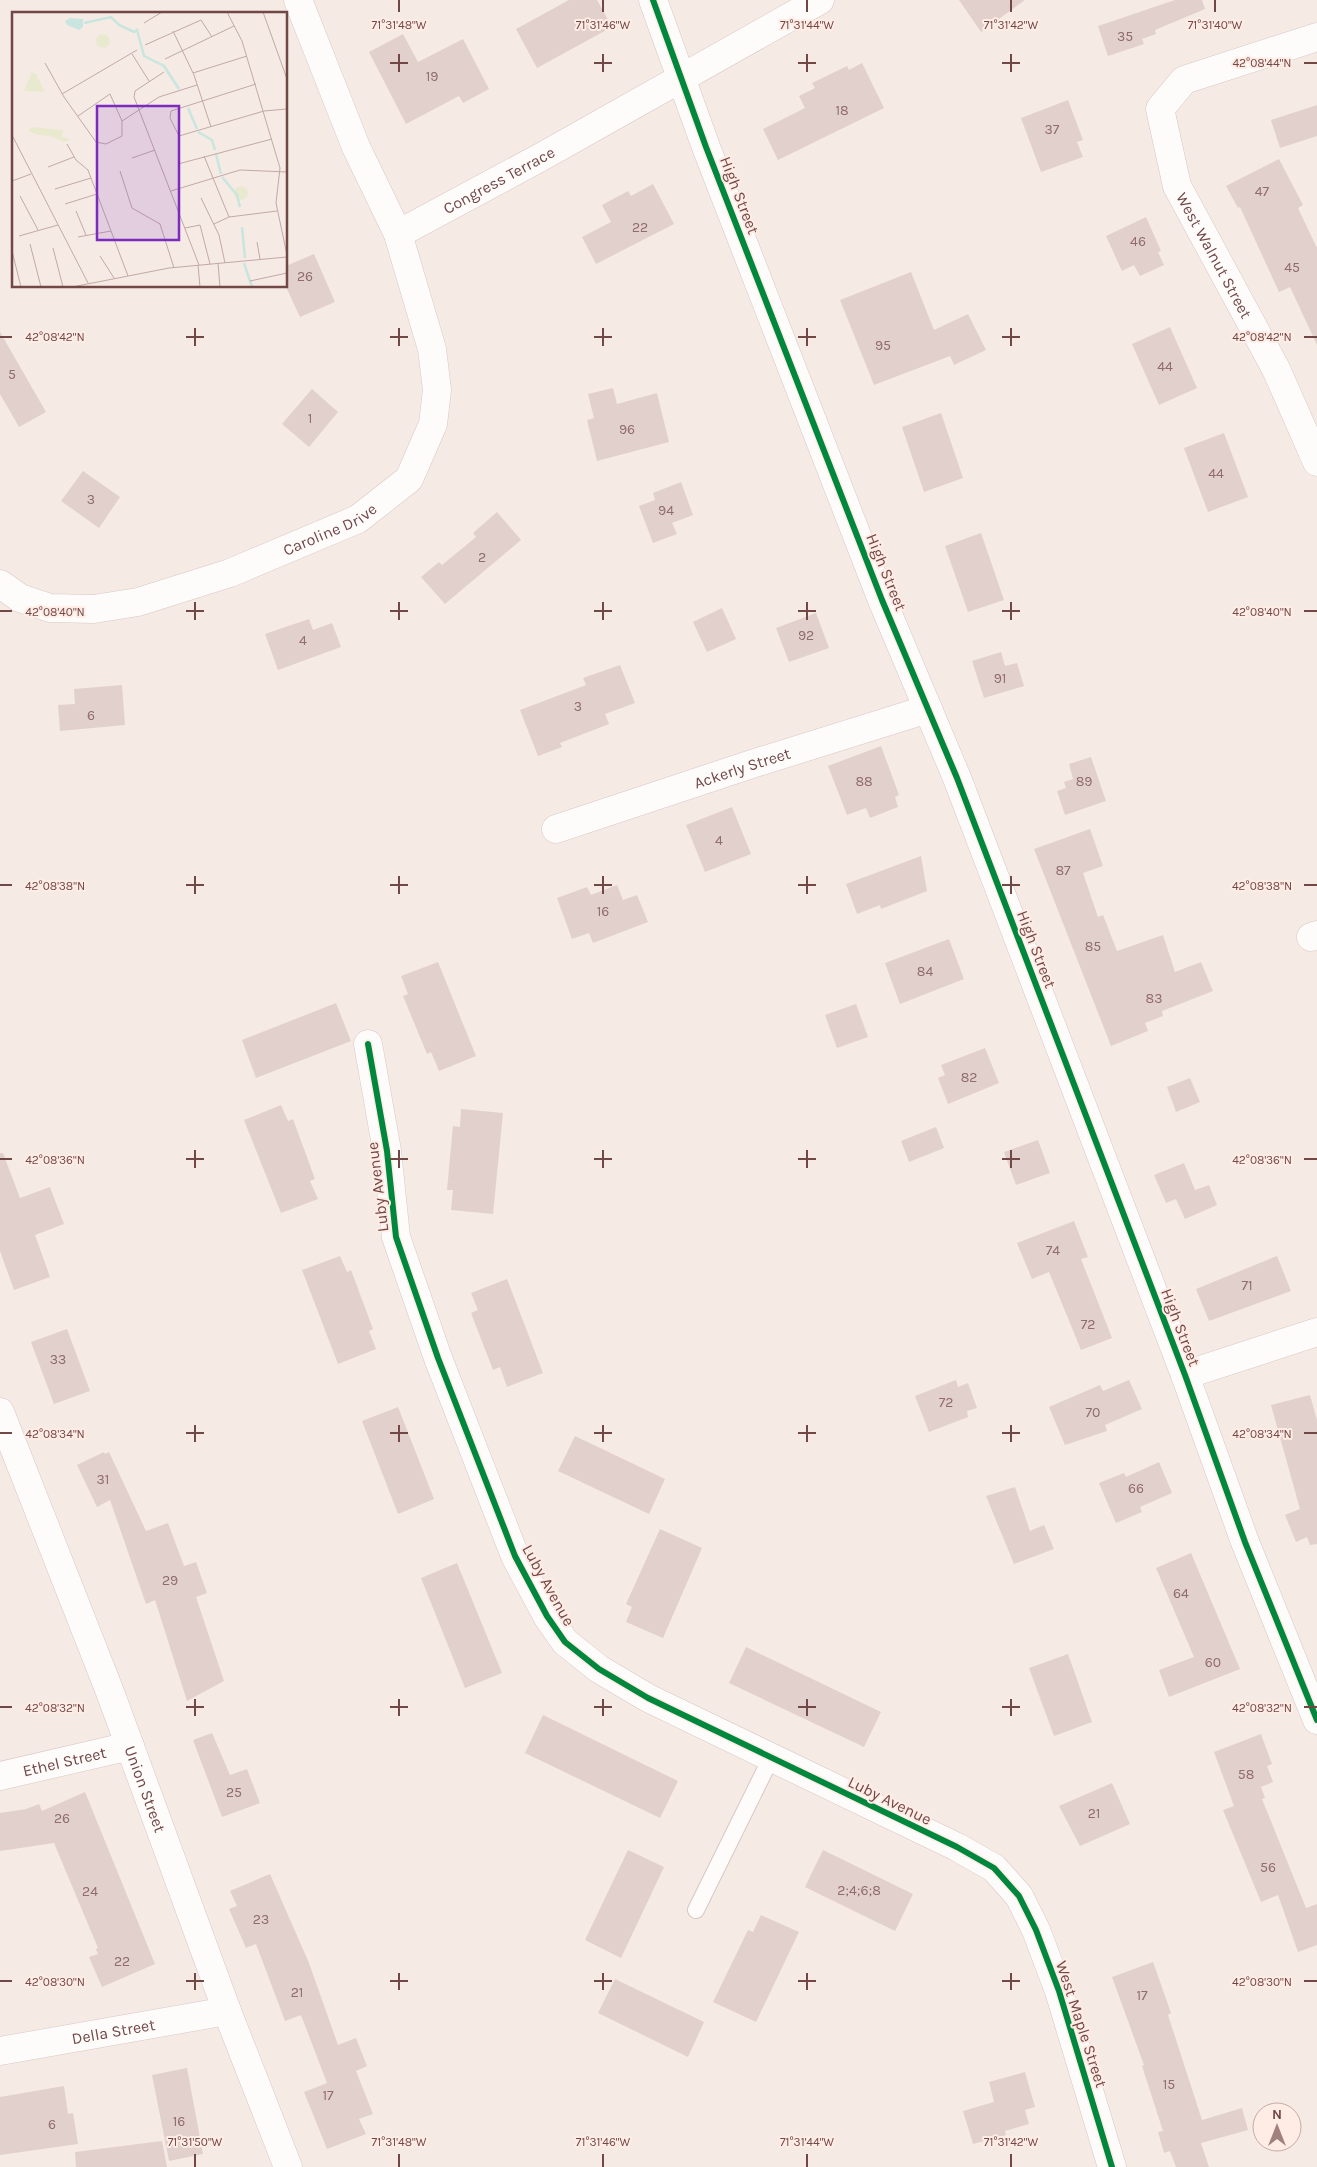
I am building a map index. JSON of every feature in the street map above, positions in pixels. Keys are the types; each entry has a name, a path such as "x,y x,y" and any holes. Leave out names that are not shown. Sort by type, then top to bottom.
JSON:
{"street":[{"path":"298,0 356,147 398,234"},
{"name":"High Street","path":"653,0 681,78 882,600 957,778 1185,1375 1245,1542 1317,1720"},
{"name":"Congress Terrace","path":"398,234 543,156 820,0"},
{"name":"West Walnut Street","path":"1317,37 1184,80 1160,109 1177,186 1276,369 1317,462"},
{"name":"Caroline Drive","path":"0,584 20,598 50,608 94,609 138,602 230,573 358,519 409,479 433,424 437,390 432,349 398,234"},
{"name":"Ackerly Street","path":"556,829 755,763 928,709"},
{"name":"Luby Avenue","path":"368,1044 387,1150 396,1237 438,1358 515,1556 547,1616 565,1642 599,1669 648,1698 957,1847 994,1868 1017,1893"},
{"path":"1185,1375 1317,1332"},
{"name":"Union Street","path":"0,1415 130,1746 227,2011 288,2167"},
{"name":"Ethel Street","path":"0,1776 130,1746"},
{"name":"West Maple Street","path":"1017,1893 1036,1930 1059,1990 1112,2167"},
{"name":"Della Street","path":"0,2051 227,2011"}],"lane":[{"path":"696,1910 771,1758"}],"building":[{"path":"569,0 597,0 612,27 537,68 516,29"},
{"path":"959,0 1025,0 981,32"},
{"path":"1175,0 1202,0 1205,9 1155,30 1156,34 1142,39 1144,44 1108,56 1098,26"},
{"path":"403,34 418,62 463,39 489,89 463,103 459,96 406,124 369,52"},
{"path":"862,63 884,108 778,160 763,129 805,108 799,96 815,88 812,83 847,66 849,70"},
{"path":"1068,100 1083,140 1077,142 1083,157 1041,172 1021,118"},
{"path":"1317,105 1317,136 1280,148 1271,120"},
{"path":"1279,159 1303,205 1298,208 1317,248 1317,345 1290,287 1279,292 1240,207 1238,208 1226,186"},
{"path":"653,184 674,224 596,264 582,237 611,222 602,205 628,191 631,196"},
{"path":"1146,217 1161,251 1158,252 1164,265 1140,276 1134,265 1122,271 1106,236"},
{"path":"314,254 335,302 300,317 286,288 288,288 288,265"},
{"path":"911,272 934,330 968,314 986,350 954,365 950,356 874,385 840,300"},
{"path":"1170,327 1197,388 1159,405 1132,344"},
{"path":"0,332 46,412 19,427 0,394"},
{"path":"613,388 617,404 657,393 669,442 597,461 587,420 594,418 588,394"},
{"path":"312,389 338,412 309,447 282,424"},
{"path":"941,413 963,478 924,492 902,427"},
{"path":"1224,433 1248,497 1208,512 1184,448"},
{"path":"83,471 120,497 99,528 61,501"},
{"path":"681,482 693,515 672,523 677,534 653,543 639,506 655,500 653,493"},
{"path":"497,512 521,540 445,604 421,577 439,562 442,565 476,537 473,533"},
{"path":"981,533 1004,600 968,612 945,546"},
{"path":"722,608 736,639 707,652 693,622"},
{"path":"816,613 829,648 789,662 776,628"},
{"path":"309,619 313,630 332,623 341,647 278,670 265,634"},
{"path":"1001,652 1005,666 1017,663 1024,686 984,698 972,661"},
{"path":"620,665 635,703 605,714 609,724 560,743 562,747 538,756 520,710 586,685 583,678"},
{"path":"122,685 125,725 60,731 58,705 75,704 74,689"},
{"path":"881,746 899,795 895,797 898,807 870,818 866,808 847,815 828,766"},
{"path":"1091,757 1106,801 1065,815 1057,791 1066,788 1064,782 1073,779 1069,764"},
{"path":"732,807 751,854 705,872 686,825"},
{"path":"1090,829 1103,866 1083,873 1098,917 1103,915 1117,951 1163,935 1175,972 1201,962 1213,991 1162,1011 1163,1016 1145,1023 1148,1031 1111,1046 1034,849"},
{"path":"921,856 927,891 881,909 880,905 857,914 846,884"},
{"path":"617,885 623,900 637,895 648,922 593,943 589,933 572,939 557,898 587,887 591,895"},
{"path":"949,939 964,979 900,1004 885,963"},
{"path":"438,962 476,1056 439,1071 431,1052 427,1054 403,996 408,994 401,976"},
{"path":"336,1003 351,1041 256,1078 242,1040"},
{"path":"856,1004 868,1037 837,1048 825,1015"},
{"path":"985,1048 999,1083 948,1104 938,1078 945,1075 941,1065"},
{"path":"1190,1078 1200,1102 1176,1112 1167,1087"},
{"path":"281,1105 288,1121 293,1119 315,1179 310,1181 318,1199 281,1213 244,1120"},
{"path":"461,1109 503,1113 493,1214 451,1210 453,1190 447,1190 453,1126 460,1127"},
{"path":"936,1127 944,1148 909,1162 901,1141"},
{"path":"1038,1140 1050,1173 1016,1185 1004,1152"},
{"path":"0,1153 3,1153 20,1198 50,1187 64,1224 35,1235 50,1277 14,1290 0,1251"},
{"path":"1184,1163 1195,1190 1209,1185 1217,1205 1185,1219 1176,1199 1166,1203 1154,1175"},
{"path":"1074,1221 1088,1257 1081,1259 1112,1338 1081,1350 1049,1272 1032,1279 1017,1243"},
{"path":"340,1256 347,1272 351,1270 373,1329 369,1331 376,1349 338,1364 302,1270"},
{"path":"1277,1256 1291,1291 1209,1321 1196,1289"},
{"path":"507,1279 543,1373 507,1387 500,1367 493,1370 471,1313 478,1310 471,1293"},
{"path":"67,1329 90,1391 54,1404 31,1342"},
{"path":"956,1380 958,1387 968,1383 977,1408 967,1411 968,1417 929,1432 915,1396"},
{"path":"1129,1380 1142,1409 1105,1425 1107,1431 1065,1445 1049,1407 1100,1385 1103,1391"},
{"path":"1310,1395 1317,1420 1317,1544 1310,1545 1307,1537 1296,1542 1285,1515 1300,1509 1271,1405"},
{"path":"398,1407 434,1499 398,1514 362,1421"},
{"path":"575,1436 665,1479 649,1514 558,1471"},
{"path":"104,1452 105,1454 109,1452 146,1531 168,1523 184,1566 196,1562 207,1593 196,1597 224,1681 187,1701 155,1600 146,1604 110,1500 97,1507 77,1465"},
{"path":"1159,1462 1172,1493 1140,1507 1142,1512 1116,1523 1099,1483 1124,1473 1126,1477"},
{"path":"1015,1487 1030,1531 1044,1525 1054,1549 1014,1564 986,1496"},
{"path":"660,1529 702,1548 663,1638 626,1622 632,1607 626,1604"},
{"path":"1191,1553 1240,1669 1169,1697 1159,1670 1194,1657 1156,1568"},
{"path":"457,1563 502,1673 465,1688 421,1578"},
{"path":"746,1647 881,1712 864,1747 729,1683"},
{"path":"1068,1654 1092,1722 1054,1736 1029,1668"},
{"path":"543,1715 678,1781 660,1818 525,1753"},
{"path":"212,1733 230,1775 247,1769 260,1803 222,1817 193,1740"},
{"path":"1261,1734 1272,1764 1267,1766 1273,1782 1261,1787 1265,1798 1262,1799 1306,1908 1317,1904 1317,1945 1298,1952 1278,1895 1261,1902 1223,1810 1234,1806 1214,1752"},
{"path":"1112,1783 1130,1824 1080,1846 1059,1806"},
{"path":"85,1792 155,1964 102,1987 89,1957 98,1954 96,1949 98,1948 54,1843 0,1851 0,1813 26,1809 39,1804 42,1811"},
{"path":"628,1850 664,1867 621,1958 585,1940"},
{"path":"823,1850 913,1894 895,1931 805,1887"},
{"path":"270,1874 309,1963 338,2045 356,2038 367,2066 356,2071 373,2114 359,2119 366,2134 327,2149 304,2092 327,2083 301,2015 285,2021 256,1944 246,1948 229,1909 237,1906 230,1891"},
{"path":"761,1915 799,1932 756,2022 713,2002 748,1930 753,1932"},
{"path":"1153,1962 1171,2013 1168,2015 1202,2120 1242,2108 1248,2130 1201,2143 1209,2167 1176,2167 1170,2151 1164,2153 1158,2132 1163,2131 1142,2066 1144,2065 1112,1977"},
{"path":"615,1979 704,2022 688,2057 598,2013"},
{"path":"187,2068 203,2154 169,2161 152,2075"},
{"path":"1025,2072 1035,2107 1025,2110 1029,2124 1005,2131 1006,2135 973,2144 963,2111 994,2102 989,2082"},
{"path":"64,2086 68,2114 73,2113 78,2144 0,2155 0,2097"},
{"path":"162,2141 167,2167 76,2167 75,2152"}],"cycle path":[{"path":"653,0 706,147 882,600 957,778 1185,1375 1245,1542 1317,1720"},
{"path":"368,1044 387,1151 396,1237 438,1358 515,1556 547,1616 565,1642 599,1669 648,1698 957,1847 994,1868 1019,1896 1036,1930 1059,1991 1112,2167"}]}
